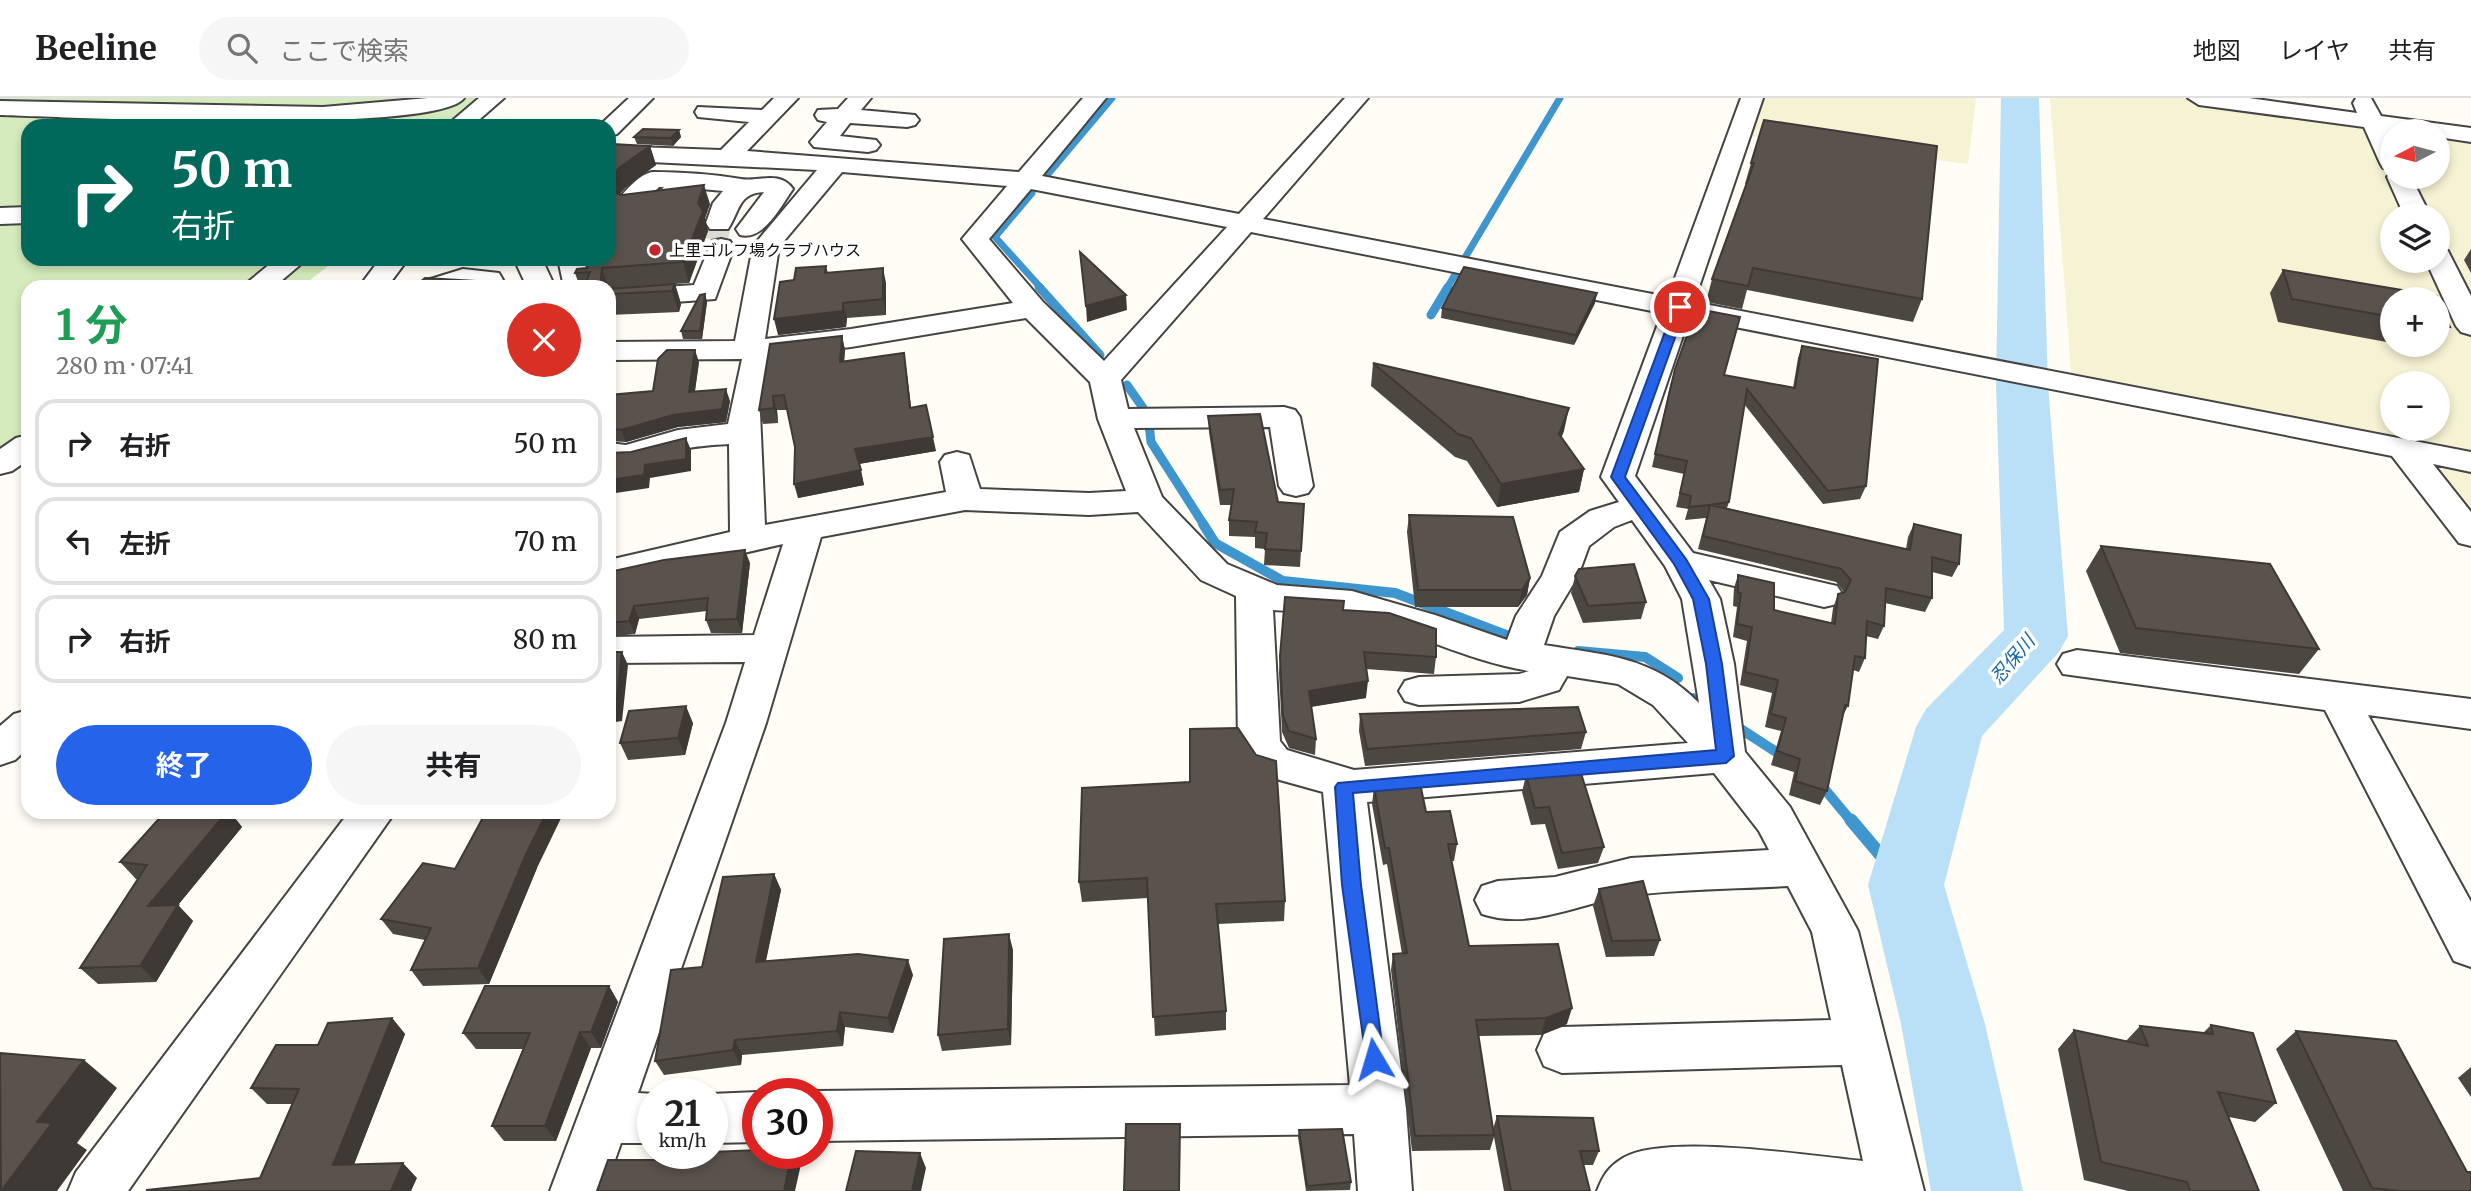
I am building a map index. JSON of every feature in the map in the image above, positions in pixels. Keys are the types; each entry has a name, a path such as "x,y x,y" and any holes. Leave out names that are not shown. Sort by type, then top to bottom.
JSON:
{"street":[{"path":"0,108 323,114 437,104 453,98"},
{"path":"616,122 642,98"},
{"path":"727,158 786,98"},
{"path":"860,98 822,142 888,146"},
{"path":"1095,98 975,239 1033,308 1105,379 1114,419 1147,501 1214,572 1271,597 1352,604 1422,624 1492,652 1627,672 1667,695 1726,756 1775,818 1835,931 1897,1191 1685,1172 1642,1177 1624,1191"},
{"path":"1105,379 1246,225 1357,98"},
{"path":"1726,756 1714,664 1701,599 1681,562 1618,477 1752,98"},
{"path":"2199,98 2471,135"},
{"path":"2362,98 2380,138"},
{"path":"475,119 504,107"},
{"path":"706,112 768,117"},
{"path":"816,112 844,117 907,120"},
{"path":"616,152 727,158 772,167 835,164 1023,180 1974,363 2471,462"},
{"path":"748,538 744,413 769,242 835,164"},
{"path":"684,180 727,183 772,167"},
{"path":"724,237 780,189 772,167"},
{"path":"616,299 705,293 724,237 725,203 772,167"},
{"path":"0,216 21,215"},
{"path":"724,237 769,242"},
{"path":"265,280 284,266"},
{"path":"2446,273 2471,326"},
{"path":"454,280 463,277 489,280"},
{"path":"616,351 753,350 851,338 1033,308"},
{"path":"1114,419 1284,417 1296,486"},
{"path":"616,455 639,452 677,440 744,432"},
{"path":"2403,449 2471,535"},
{"path":"0,464 21,450"},
{"path":"957,462 965,499"},
{"path":"616,570 748,538 965,499 1089,504 1147,501"},
{"path":"1419,691 1519,688 1545,680 1539,659 1535,616 1560,576 1573,540 1602,519 1640,506"},
{"path":"577,1191 746,723 806,528"},
{"path":"1681,562 1824,595"},
{"path":"1254,589 1259,744 1273,763 1337,779 1344,787 1351,885 1380,1109 1385,1191"},
{"path":"616,650 769,648"},
{"path":"2077,664 2471,714"},
{"path":"2338,697 2471,947"},
{"path":"0,749 21,731"},
{"path":"1344,787 1726,756"},
{"path":"95,1191 368,819"},
{"path":"1498,900 1555,896 1630,877 1801,867"},
{"path":"1562,1050 1861,1042"},
{"path":"833,1116 1380,1109"},
{"path":"602,1119 637,1118"}],"shaded area":[{"path":"1752,98 1976,98 1968,164 1739,135"},
{"path":"2050,98 2199,98 2380,123 2380,189 2450,189 2450,132 2471,135 2471,535 2403,448 2072,383"}],"green space":[{"path":"0,98 484,98 458,119 21,119 21,266 328,266 310,280 21,280 21,443 0,457"}],"building":[{"path":"1764,120 1937,146 1922,299 1753,268 1748,286 1712,279 1754,163 1751,163"},
{"path":"643,129 679,130 671,138 634,137"},
{"path":"616,144 650,146 616,172"},
{"path":"704,185 698,203 703,211 683,262 602,268 601,280 587,280 590,272 575,273 577,269 587,266 616,266 616,193 622,195"},
{"path":"1080,252 1126,295 1086,306"},
{"path":"826,266 825,273 883,268 883,299 843,303 843,311 774,319 780,282 794,280 796,268"},
{"path":"1464,267 1597,293 1576,335 1442,308"},
{"path":"2283,270 2384,287 2380,287 2380,315 2292,299"},
{"path":"425,278 460,280 423,280"},
{"path":"675,284 672,291 616,294 616,288"},
{"path":"705,294 700,331 681,331 700,295"},
{"path":"1703,310 1740,317 1724,375 1795,388 1802,346 1878,359 1866,486 1828,491 1747,389 1729,502 1689,507 1691,496 1680,493 1687,461 1655,454 1675,369 1694,315 1701,316"},
{"path":"842,336 840,362 904,353 910,408 926,405 933,437 855,449 861,470 794,484 795,447 784,395 773,396 774,408 759,410 770,344"},
{"path":"667,350 695,350 689,392 726,389 722,409 673,415 616,429 616,394 653,391 658,359"},
{"path":"1373,363 1569,408 1559,434 1584,469 1501,484 1471,438 1458,434"},
{"path":"1260,414 1278,502 1304,504 1301,551 1265,549 1267,533 1255,532 1257,522 1229,520 1234,489 1220,490 1208,416"},
{"path":"686,438 686,459 645,465 644,475 616,479 616,453 631,452"},
{"path":"1710,505 1910,550 1914,524 1961,535 1959,564 1932,557 1932,598 1886,588 1884,626 1867,621 1865,658 1855,656 1848,706 1845,705 1827,791 1795,781 1800,759 1777,751 1786,718 1771,714 1778,680 1745,672 1752,627 1737,624 1741,593 1738,593 1738,575 1774,583 1774,610 1835,624 1838,594 1845,592 1851,580 1841,569 1703,536"},
{"path":"1409,515 1513,517 1530,578 1522,590 1418,590"},
{"path":"2101,546 2270,564 2319,649 2136,628"},
{"path":"745,550 737,619 706,620 708,598 634,606 629,621 616,622 616,570 664,560"},
{"path":"1634,564 1646,602 1588,606 1575,576 1579,569"},
{"path":"1285,597 1344,601 1343,610 1389,613 1436,629 1436,657 1364,652 1368,681 1309,691 1316,739 1289,731 1283,716 1280,656"},
{"path":"616,652 622,652 616,708"},
{"path":"686,706 678,738 620,743 629,711"},
{"path":"1578,707 1586,732 1367,749 1360,714"},
{"path":"1238,728 1256,755 1276,761 1285,901 1216,904 1226,1011 1153,1017 1147,878 1079,882 1082,788 1190,782 1190,729"},
{"path":"1580,770 1604,847 1562,853 1549,807 1535,808 1526,775"},
{"path":"1420,783 1426,812 1450,811 1457,844 1448,844 1469,946 1558,944 1572,1008 1546,1018 1476,1020 1494,1135 1415,1136 1393,954 1407,953 1389,848 1385,848 1374,787"},
{"path":"159,819 221,819 148,906 178,905 140,966 80,968 147,865 120,862"},
{"path":"482,819 544,819 478,968 411,970 431,928 381,919 423,863 455,869"},
{"path":"774,874 756,962 858,954 908,960 888,1018 840,1012 837,1031 735,1040 733,1050 655,1061 671,970 702,967 723,877"},
{"path":"1643,881 1660,940 1612,941 1599,889"},
{"path":"1009,934 1008,1029 938,1035 944,939"},
{"path":"485,986 609,986 591,1032 580,1032 545,1126 492,1126 530,1033 463,1033"},
{"path":"392,1018 333,1165 403,1163 391,1191 147,1191 260,1178 299,1089 251,1088 276,1045 318,1045 328,1023"},
{"path":"2211,1025 2253,1033 2276,1103 2218,1092 2259,1191 2190,1191 2187,1182 2101,1162 2074,1030 2148,1046 2140,1026 2213,1034"},
{"path":"2296,1031 2396,1041 2467,1172 2471,1172 2471,1191 2400,1191 2372,1188"},
{"path":"0,1053 84,1060 37,1122 52,1123 1,1191"},
{"path":"1497,1116 1593,1118 1599,1151 1580,1151 1590,1191 1511,1191"},
{"path":"1126,1124 1180,1124 1179,1191 1124,1191"},
{"path":"1342,1129 1351,1182 1307,1186 1299,1130"},
{"path":"728,1151 742,1151 742,1169 789,1169 784,1191 597,1191 608,1160 637,1160 637,1169 728,1169"},
{"path":"856,1151 920,1153 912,1191 846,1191"}],"waterway":[{"path":"1048,174 1112,98"},
{"path":"1447,288 1560,98"},
{"name":"忍保川","path":"1977,1191 1943,1024 1906,885 1950,727 2036,636 2022,385 2020,98"},
{"path":"1032,193 995,237 1041,288"},
{"path":"1039,287 1100,355"},
{"path":"1431,315 1448,287"},
{"path":"1127,385 1148,415 1151,442 1204,525"},
{"path":"1203,524 1215,543 1283,581 1395,593 1522,641"},
{"path":"1578,651 1645,657 1678,678"},
{"path":"1693,698 1711,709"},
{"path":"1730,722 1787,759"},
{"path":"1817,780 1852,822"},
{"path":"1851,820 1906,885"}],"tunnel":[{"path":"715,240 719,223"}],"place":[{"name":"上里ゴルフ場クラブハウス","path":"655,250"}],"route":[{"path":"1374,1059 1351,885 1344,787 1726,756 1714,664 1701,599 1681,562 1618,477 1680,307"}]}
